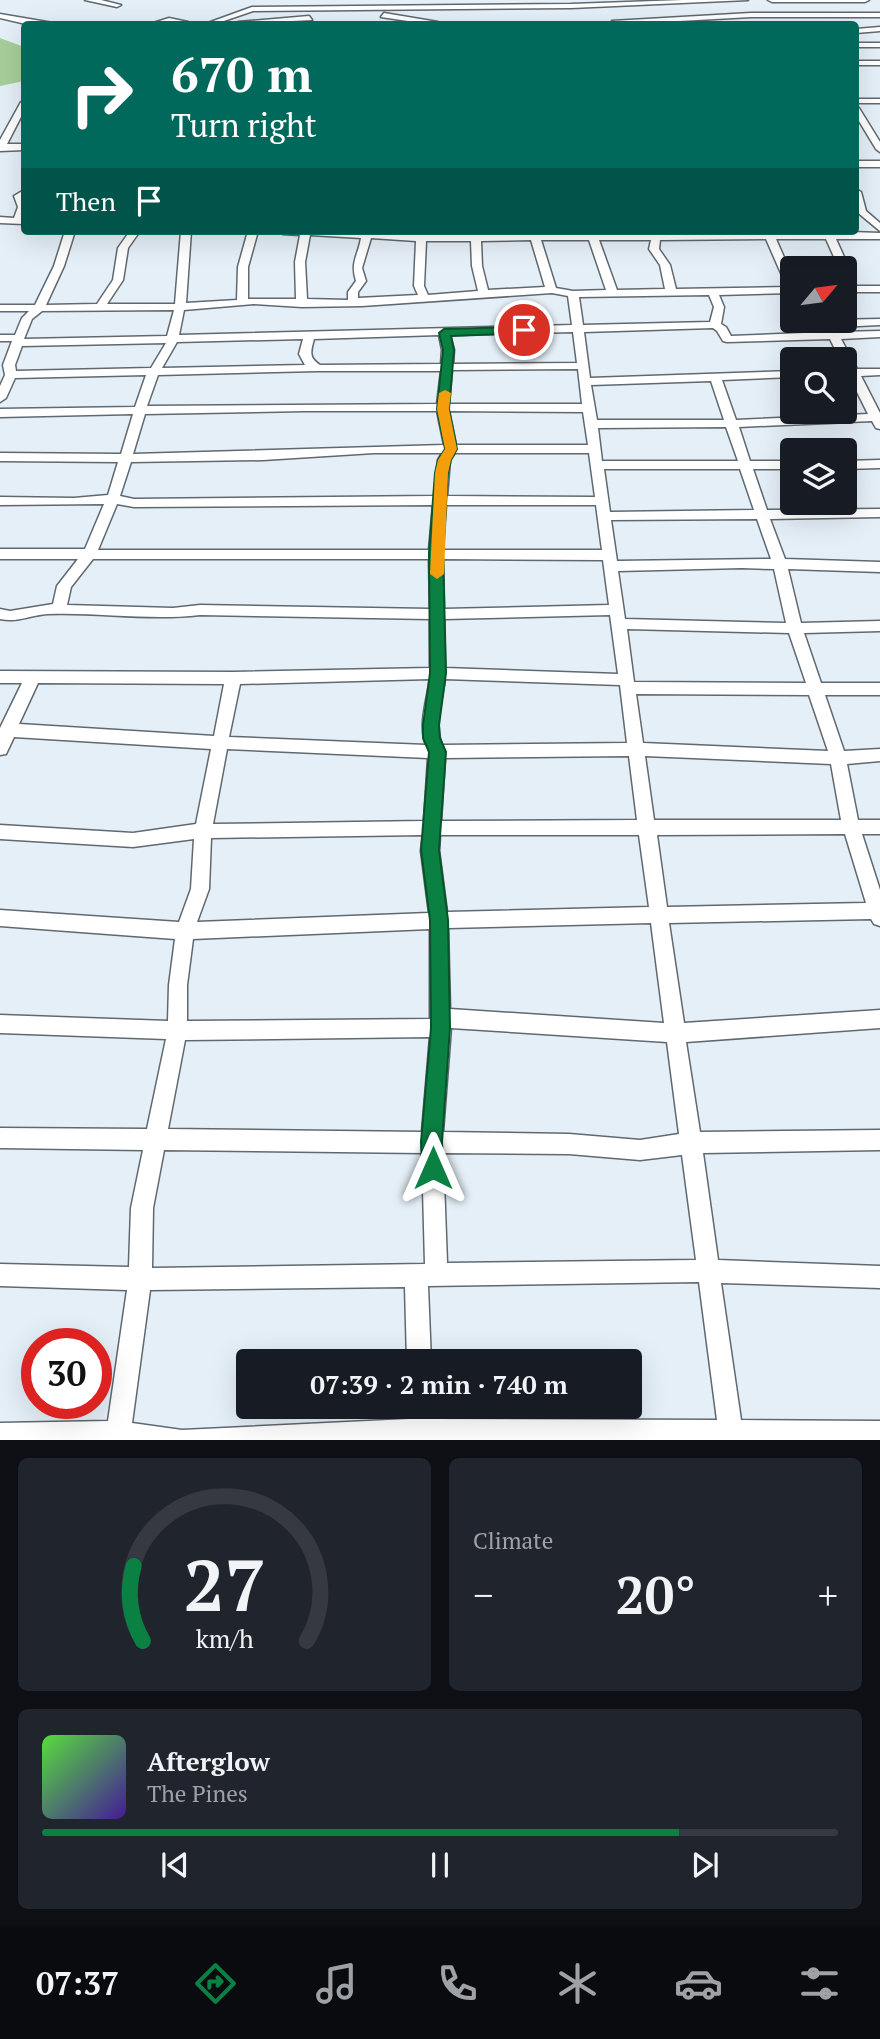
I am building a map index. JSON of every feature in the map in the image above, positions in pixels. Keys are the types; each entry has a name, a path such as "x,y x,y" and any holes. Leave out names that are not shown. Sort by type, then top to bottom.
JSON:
{"street":[{"path":"89,0 117,5"},
{"path":"218,21 253,9 744,0"},
{"path":"772,0 865,0"},
{"path":"277,21 368,14 417,21"},
{"path":"616,21 751,15 880,15"},
{"path":"0,16 21,21"},
{"path":"859,30 880,29"},
{"path":"859,46 880,46"},
{"path":"876,63 880,73"},
{"path":"859,101 880,101"},
{"path":"21,109 0,147 21,147"},
{"path":"859,115 880,149"},
{"path":"859,164 880,164"},
{"path":"859,202 862,212 880,228"},
{"path":"0,220 21,220"},
{"path":"0,398 11,375 9,365 26,318 39,308 59,266 69,235"},
{"path":"99,309 118,280 123,248 132,235"},
{"path":"59,610 64,586 90,554 113,499 153,373 172,339 181,307 186,235"},
{"path":"243,303 241,293 244,255 252,235"},
{"path":"302,304 300,261 305,235"},
{"path":"361,235 364,251 357,268 361,281 353,292 353,300 362,303"},
{"path":"422,235 419,286 424,298"},
{"path":"477,235 477,266 484,295"},
{"path":"533,235 552,290"},
{"path":"592,235 611,292"},
{"path":"654,235 654,249 665,265 671,291"},
{"path":"767,235 780,263"},
{"path":"830,235 839,256"},
{"path":"859,235 880,236"},
{"path":"858,289 880,289"},
{"path":"0,308 181,307 254,301 302,304 362,303 552,290 573,294 780,290"},
{"path":"713,292 719,307 715,325"},
{"path":"573,294 731,1436"},
{"path":"858,324 880,322"},
{"path":"0,338 18,341 172,339 715,325 722,329 727,339 780,332"},
{"path":"858,330 880,334"},
{"path":"420,1349 440,1023 439,920 430,850 438,752 432,738 431,725 438,673 436,553 444,460 451,449 443,409 449,350 444,333"},
{"path":"310,334 305,354 307,361 317,368"},
{"path":"11,375 317,368 582,366"},
{"path":"857,373 880,372"},
{"path":"584,382 780,374"},
{"path":"0,918 185,931 660,914 879,913 851,826 838,758 796,628 780,566 715,376"},
{"path":"857,386 879,420"},
{"path":"0,413 304,407 588,408"},
{"path":"591,424 879,420"},
{"path":"0,457 222,457 374,449 593,449"},
{"path":"857,465 880,464"},
{"path":"597,466 780,465"},
{"path":"0,501 74,502 113,499 134,503 441,500 764,514 880,513"},
{"path":"0,554 436,553 611,561 880,567"},
{"path":"0,614 10,616 46,609 173,613 200,610 619,617 796,628 880,626"},
{"path":"0,677 233,678 438,673 628,684 880,689"},
{"path":"0,749 33,676"},
{"path":"118,1437 140,1279 142,1208 177,1031 178,985 185,931 200,889 204,831 233,678"},
{"path":"7,730 438,752 637,749 838,758 880,755"},
{"path":"0,832 133,840 178,832 204,831 880,827"},
{"path":"0,1024 134,1027 177,1031 440,1023 676,1033 880,1019"},
{"path":"0,1138 569,1144 639,1150 691,1143 880,1140"},
{"path":"0,1275 140,1279 709,1271 880,1278"},
{"path":"0,1435 182,1440 421,1426 731,1436 880,1433"}],"green space":[{"path":"0,38 21,46 21,82 0,86"}],"slow traffic":[{"path":"437,574 442,473 444,460 451,449 443,409 445,393"}],"route":[{"path":"433,1168 432,1142 441,1028 439,920 430,850 438,752 432,738 431,725 438,673 436,553 442,473 444,460 451,449 443,409 449,350 444,333 524,330"}]}
